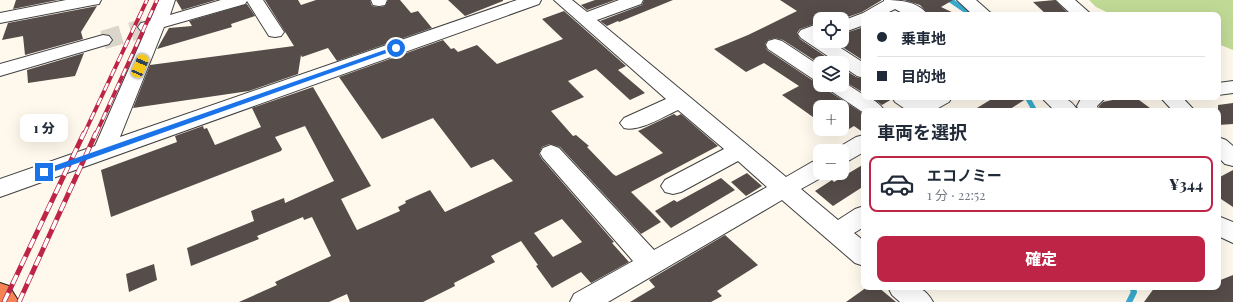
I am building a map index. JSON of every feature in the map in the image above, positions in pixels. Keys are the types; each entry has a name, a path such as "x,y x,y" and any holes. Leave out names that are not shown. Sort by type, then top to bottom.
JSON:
{"highway":[{"path":"0,294 5,302"}],"street":[{"path":"0,18 93,0"},
{"path":"104,151 151,26 167,0"},
{"path":"151,26 239,0"},
{"path":"255,0 275,32"},
{"path":"0,188 533,0"},
{"path":"562,0 783,189 861,254"},
{"path":"584,19 635,0"},
{"path":"965,0 980,12"},
{"path":"1064,0 1080,12"},
{"path":"875,12 894,1 914,12"},
{"path":"849,25 861,19"},
{"path":"813,31 807,34 813,38"},
{"path":"0,70 103,40"},
{"path":"775,45 813,70"},
{"path":"828,48 861,70"},
{"path":"1221,89 1233,87"},
{"path":"846,92 870,108"},
{"path":"906,100 916,108"},
{"path":"923,108 937,100"},
{"path":"1055,100 1064,108"},
{"path":"632,123 680,101"},
{"path":"849,151 861,144"},
{"path":"1221,148 1233,158"},
{"path":"673,186 739,151"},
{"path":"551,153 650,264"},
{"path":"584,302 813,172"},
{"path":"836,233 861,217"},
{"path":"1221,226 1233,233"},
{"path":"905,290 919,302"}],"green space":[{"path":"1089,0 1233,0 1233,50 1221,45 1221,12 1107,12 1096,7"}],"building":[{"path":"16,0 58,0 13,9"},
{"path":"176,0 216,0 182,10"},
{"path":"265,0 298,0 301,5 316,0 370,0 372,6 379,7 385,6 388,0 400,0 411,13 418,11 432,28 337,61 328,48 302,57 301,55 298,74 249,91 133,108 150,65 294,46"},
{"path":"448,0 503,0 503,1 465,16"},
{"path":"595,0 615,0 587,10 581,5"},
{"path":"644,0 673,0 607,26 600,21 642,5"},
{"path":"780,0 882,0 862,12 849,17 849,12 813,12 813,24 800,29 797,33 800,39 825,56 813,56 813,59 783,40 775,38 768,40 765,44 767,50 813,80 813,92 830,92 842,100 813,100 813,117 782,95 799,86 764,63 746,72 714,49 748,35 797,11"},
{"path":"904,0 953,0 941,7 952,12 926,12 920,5"},
{"path":"1055,0 1067,12 1044,12 1033,2"},
{"path":"247,4 255,16 231,24 232,27 157,49 169,28 192,26 189,21"},
{"path":"97,6 81,32 83,39 25,55 23,36 2,40 8,23"},
{"path":"564,11 626,66 618,70 645,93 630,100 596,69 568,81 584,97 551,111 573,136 576,135 589,146 587,147 613,174 616,176 663,153 638,131 674,114 677,116 681,114 718,146 631,192 661,222 641,234 560,147 550,144 542,147 539,154 542,159 614,242 612,243 629,262 591,283 581,272 552,288 536,266 538,265 521,241 491,256 495,262 454,283 455,286 423,302 350,302 347,294 329,302 239,302 277,285 275,282 331,256 312,217 304,220 303,217 257,236 259,239 191,266 187,248 254,221 251,211 284,198 285,203 334,181 305,126 275,137 282,149 281,151 111,217 101,170 177,142 175,136 203,126 204,129 207,128 215,145 261,127 252,108 313,87 371,186 341,199 357,230 400,211 398,207 406,203 405,201 430,190 445,212 513,181 493,159 471,168 433,118 382,139 339,77 443,40 451,49 454,48 458,52 477,45 497,64 563,39 542,19","holes":["562,219 582,242 553,257 534,233"]},
{"path":"861,28 861,59 844,48 849,48 849,32"},
{"path":"84,53 75,76 28,83 27,70"},
{"path":"849,72 861,78 861,91 849,84"},
{"path":"875,100 890,100 882,105"},
{"path":"990,100 1024,100 1012,108 977,108"},
{"path":"1113,100 1139,100 1150,108 1099,108 1099,106 1103,102"},
{"path":"1233,103 1233,124 1221,125 1221,108 1218,108 1218,105"},
{"path":"849,104 861,112 861,131 854,126 849,129"},
{"path":"861,166 861,188 833,206 815,191 832,180 834,182 837,180 849,180 849,173"},
{"path":"1233,170 1233,207 1221,199 1221,176"},
{"path":"747,173 762,186 746,196 731,182"},
{"path":"721,178 735,190 671,228 655,211 674,200 677,202"},
{"path":"725,235 758,265 717,291 722,296 711,302 630,302 655,287 649,280"},
{"path":"154,264 157,280 129,292 126,274"},
{"path":"1233,275 1233,302 1144,302 1153,290 1221,290 1221,280"},
{"path":"863,290 882,290 896,302 846,302"}],"waterway":[{"path":"950,0 968,12"},
{"path":"1029,100 1033,108"},
{"path":"1129,302 1134,292 1133,290"}],"tunnel":[{"path":"103,40 144,28"}],"railway":[{"path":"84,134 147,0"},
{"path":"96,134 157,0"},
{"path":"4,302 84,133"},
{"path":"19,302 96,133"}],"route":[{"path":"44,172 396,48"}]}
